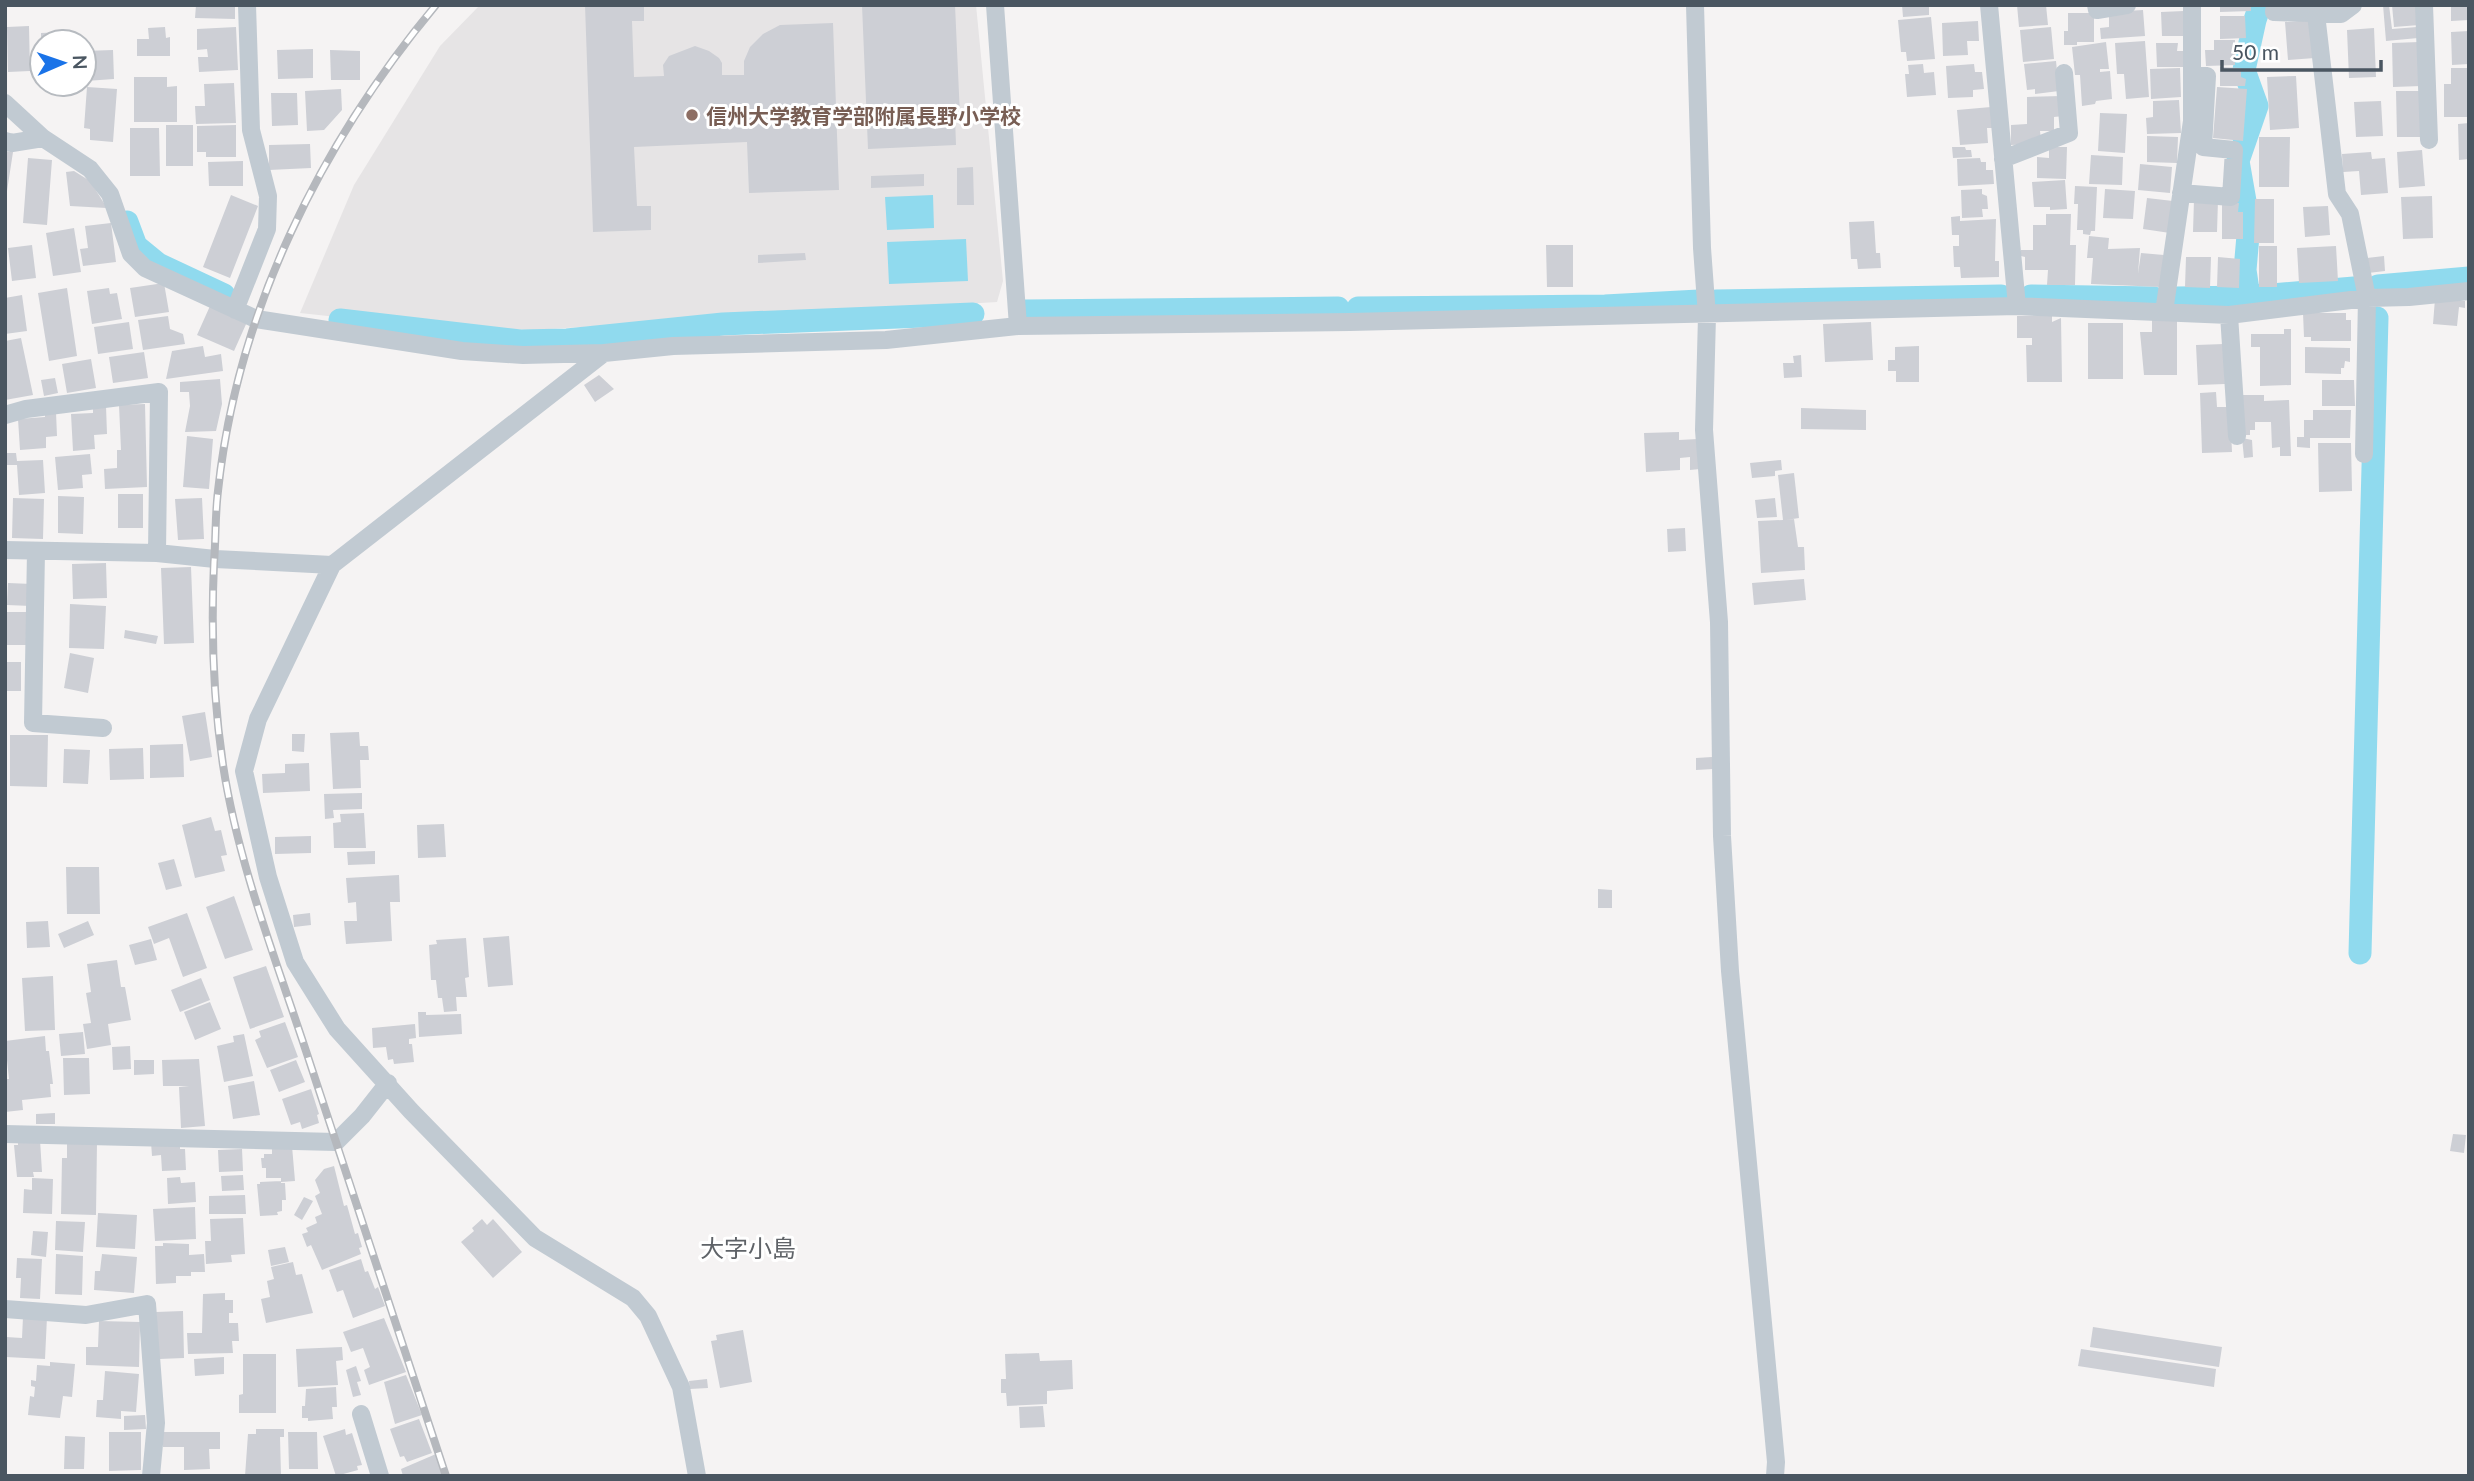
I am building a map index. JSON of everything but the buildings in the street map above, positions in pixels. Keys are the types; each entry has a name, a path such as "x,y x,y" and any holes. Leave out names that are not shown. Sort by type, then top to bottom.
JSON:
{"street":[{"path":"235,310 267,229 268,196 251,130 247,5"},
{"path":"995,5 1018,326"},
{"path":"1695,5 1702,248 1707,313 1704,430 1719,622 1722,836 1730,971 1775,1449 1775,1476"},
{"path":"1989,5 2017,306"},
{"path":"2096,5 2097,10 2127,5"},
{"path":"2164,312 2192,121 2192,5"},
{"path":"2275,5 2274,12 2316,14 2341,14 2353,5"},
{"path":"2424,5 2429,140"},
{"path":"2316,14 2337,194 2350,214 2367,298 2364,454"},
{"path":"2003,159 2069,133 2064,73"},
{"path":"2181,193 2231,197 2234,150 2203,147 2207,76 2192,75"},
{"path":"5,103 43,138 90,169 110,194 131,254 145,268 256,319 462,351 523,355 604,353 673,346 886,340 1018,326 1350,322 2017,306 2229,315 2367,298 2469,291"},
{"path":"5,141 12,143 43,138"},
{"path":"2229,315 2237,436"},
{"path":"604,353 332,565 258,719 244,771 268,877 295,962 337,1028 419,1120 534,1238 633,1298 648,1316 681,1387 697,1476"},
{"path":"5,415 159,393 157,553"},
{"path":"5,550 157,553 332,565"},
{"path":"36,551 33,723 103,728"},
{"path":"5,1134 336,1142 362,1116 388,1083"},
{"path":"5,1309 86,1315 148,1304 156,1423 151,1476"},
{"path":"361,1414 380,1476"}],"shaded area":[{"name":"信州大学教育学部附属長野小学校","path":"480,5 976,5 1003,281 997,302 532,330 402,324 300,313 354,185 440,46"}],"water":[{"path":"933,195 934,228 887,230 885,197"},
{"path":"966,239 968,281 889,284 887,242"}],"waterway":[{"path":"2249,297 2245,270 2249,224 2238,161 2257,106 2244,70 2260,5"},
{"path":"127,222 136,246 158,264 224,295"},
{"path":"2378,286 2469,278"},
{"path":"2177,298 2249,297 2354,288"},
{"path":"1716,301 2001,296"},
{"path":"2031,296 2154,298"},
{"path":"1358,308 1605,306 1699,301"},
{"path":"1025,311 1338,308"},
{"path":"340,320 520,341 567,340 723,324 973,314"},
{"path":"2360,953 2377,318"}],"railway":[{"path":"436,5 394,58 321,172 291,232 265,295 244,359 228,424 216,509 213,638 223,765 248,874 446,1476"}],"place":[{"name":"信州大学教育学部附属長野小学校","path":"692,115"}],"district":[{"name":"大字小島","path":"748,1247"}]}
